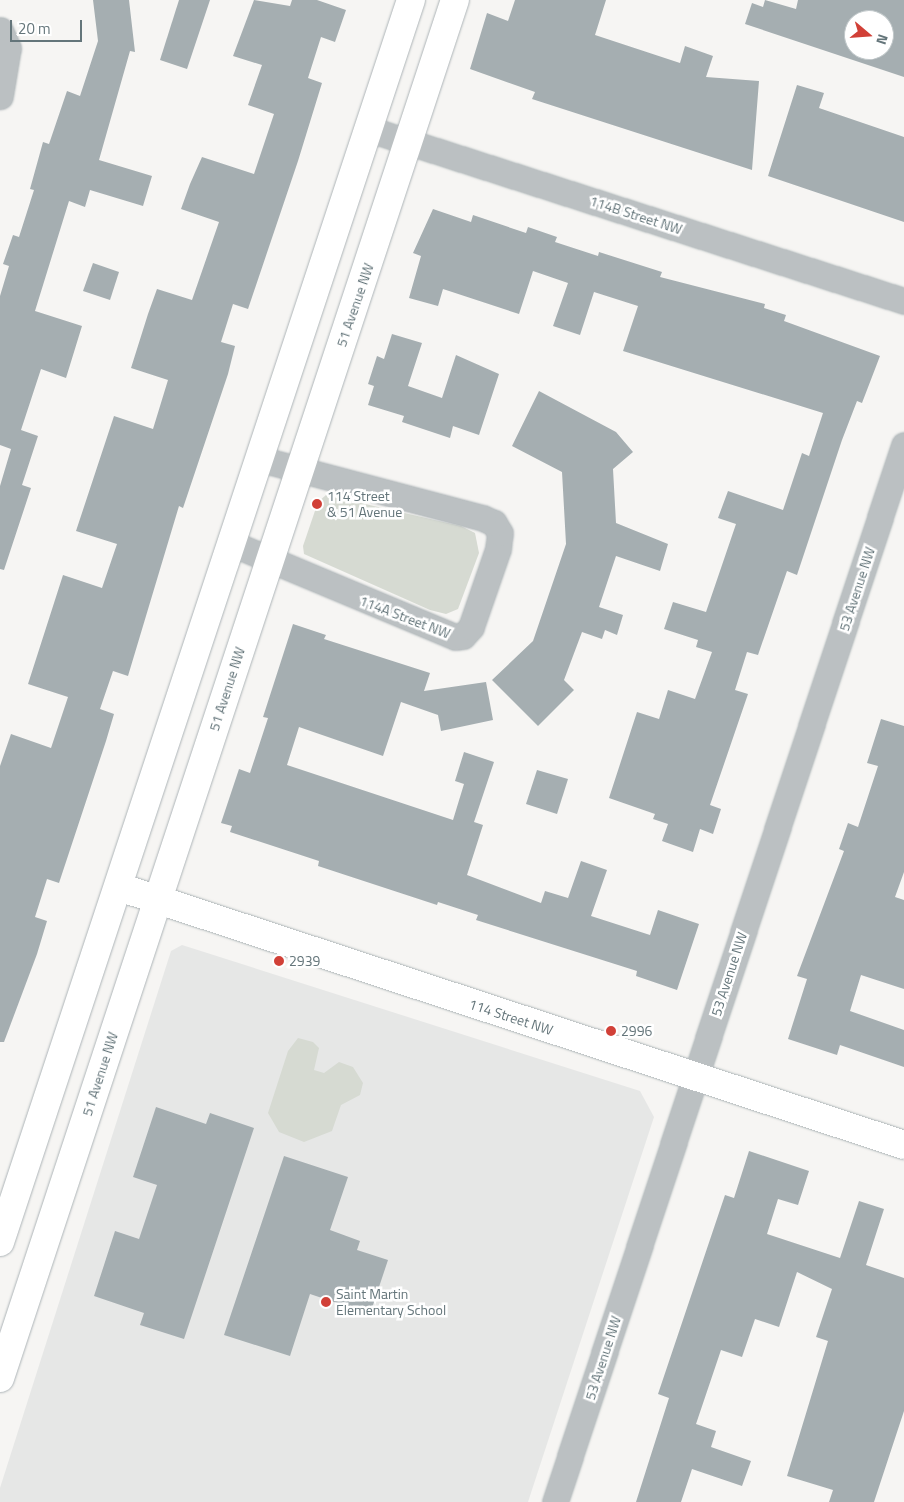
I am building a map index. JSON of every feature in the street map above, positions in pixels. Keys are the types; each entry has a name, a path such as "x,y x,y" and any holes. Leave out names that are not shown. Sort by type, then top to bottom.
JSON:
{"main road":[{"path":"0,1242 10,1178 119,887 412,0"},
{"name":"51 Avenue NW","path":"0,1378 269,562 410,142 454,0"},
{"name":"114 Street NW","path":"119,887 904,1145"},
{"path":"10,1178 60,1194"}],"street":[{"path":"0,96 8,61 3,34"},
{"name":"114B Street NW","path":"368,129 904,301"},
{"name":"53 Avenue NW","path":"556,1502 904,445"},
{"name":"114A Street NW","path":"233,544 269,562 455,637 463,636 471,627 495,558 500,533 494,523 452,508 260,459"}],"shaded area":[{"path":"326,495 461,526 475,533 479,553 458,609 446,614 430,610 304,554 303,546 318,502"},
{"name":"Saint Martin Elementary School","path":"182,945 640,1091 654,1117 528,1502 0,1502 0,1488 171,951"},
{"path":"298,1038 313,1042 319,1048 314,1070 324,1073 339,1062 353,1067 363,1083 360,1095 341,1105 332,1131 304,1142 279,1132 268,1113 288,1051"}],"building":[{"path":"93,0 129,0 135,52 130,51 99,160 152,176 143,206 90,190 85,207 69,201 35,311 82,326 66,378 41,369 21,430 38,436 22,485 31,488 4,570 0,569 0,486 11,449 0,445 0,296 9,266 3,264 13,235 19,237 34,190 30,189 43,142 49,144 67,91 80,96 98,41"},
{"path":"179,0 210,0 187,69 160,60"},
{"path":"254,0 290,6 292,0 317,0 346,10 335,42 321,37 308,78 322,83 298,161 248,309 233,304 221,342 235,346 228,374 183,508 179,506 128,676 113,671 100,709 114,714 106,741 59,883 47,879 35,917 47,921 37,954 4,1042 0,1042 0,766 11,734 51,748 68,697 28,684 63,575 102,588 117,544 76,531 114,416 153,429 168,380 131,368 148,314 157,289 192,300 219,222 181,209 190,184 202,157 254,174 274,114 248,105 262,65 233,56"},
{"path":"515,0 606,0 595,35 680,63 685,46 713,56 706,77 759,81 752,170 532,99 535,92 470,69 487,13 508,21"},
{"path":"765,0 796,9 798,0 904,0 904,77 853,60 894,60 894,10 844,10 844,57 745,24 752,3 763,7"},
{"path":"797,85 824,93 819,108 904,137 904,222 768,176"},
{"path":"433,209 471,222 473,215 526,233 528,227 557,237 555,242 598,256 599,252 662,272 660,277 765,304 764,308 786,315 784,321 880,356 862,403 857,401 842,440 797,575 787,571 758,655 747,652 735,690 748,694 710,805 721,809 713,834 700,829 693,852 662,841 668,824 653,819 655,814 609,798 637,712 659,719 668,690 695,699 712,652 696,647 698,640 664,629 673,602 706,612 736,524 718,518 728,491 783,510 802,453 809,456 823,413 623,351 638,306 594,292 580,335 553,326 568,283 533,271 519,314 443,289 438,306 409,298 421,256 413,253"},
{"path":"93,263 119,272 110,300 83,291"},
{"path":"392,334 422,343 408,386 442,398 456,355 499,374 479,435 453,426 450,438 402,422 404,416 368,405 374,386 368,384 377,356 384,359"},
{"path":"539,391 616,432 633,452 613,469 616,523 668,544 660,571 616,556 599,607 623,615 617,635 605,630 602,639 582,632 564,680 574,690 538,726 492,680 533,641 566,544 562,472 512,446"},
{"path":"293,624 326,635 324,639 430,673 424,691 486,682 493,720 441,731 438,715 401,702 383,756 299,727 287,765 453,820 464,784 455,781 464,752 494,762 474,822 483,825 467,875 541,903 545,891 568,898 581,861 607,870 591,916 650,935 658,910 699,924 677,990 636,976 637,971 476,920 478,915 438,902 437,905 318,866 319,861 230,832 232,826 221,823 239,769 250,773 268,718 263,717"},
{"path":"881,719 904,726 904,872 895,897 904,900 904,989 861,975 850,1011 904,1030 904,1067 840,1045 837,1055 788,1039 807,979 797,976 844,851 839,849 848,823 858,827 878,766 867,763"},
{"path":"537,770 568,779 557,814 526,804"},
{"path":"156,1107 206,1124 210,1113 254,1128 184,1339 140,1325 144,1313 94,1296 115,1231 139,1239 157,1185 133,1177"},
{"path":"749,1151 809,1171 798,1205 778,1199 767,1234 840,1258 859,1201 884,1209 866,1265 904,1278 904,1411 874,1502 829,1502 833,1490 787,1476 828,1341 816,1337 832,1289 797,1272 779,1327 755,1319 742,1357 721,1350 696,1424 716,1431 711,1447 751,1461 742,1486 692,1469 681,1502 636,1502 669,1398 658,1394 725,1195 734,1198"},
{"path":"284,1156 348,1177 330,1230 360,1241 357,1250 388,1260 370,1314 310,1294 290,1356 224,1335"}],"place":[{"name":"114 Street & 51 Avenue","path":"317,504"},
{"name":"2939","path":"279,961"},
{"name":"2996","path":"611,1031"},
{"name":"Saint Martin Elementary School","path":"326,1302"}]}
